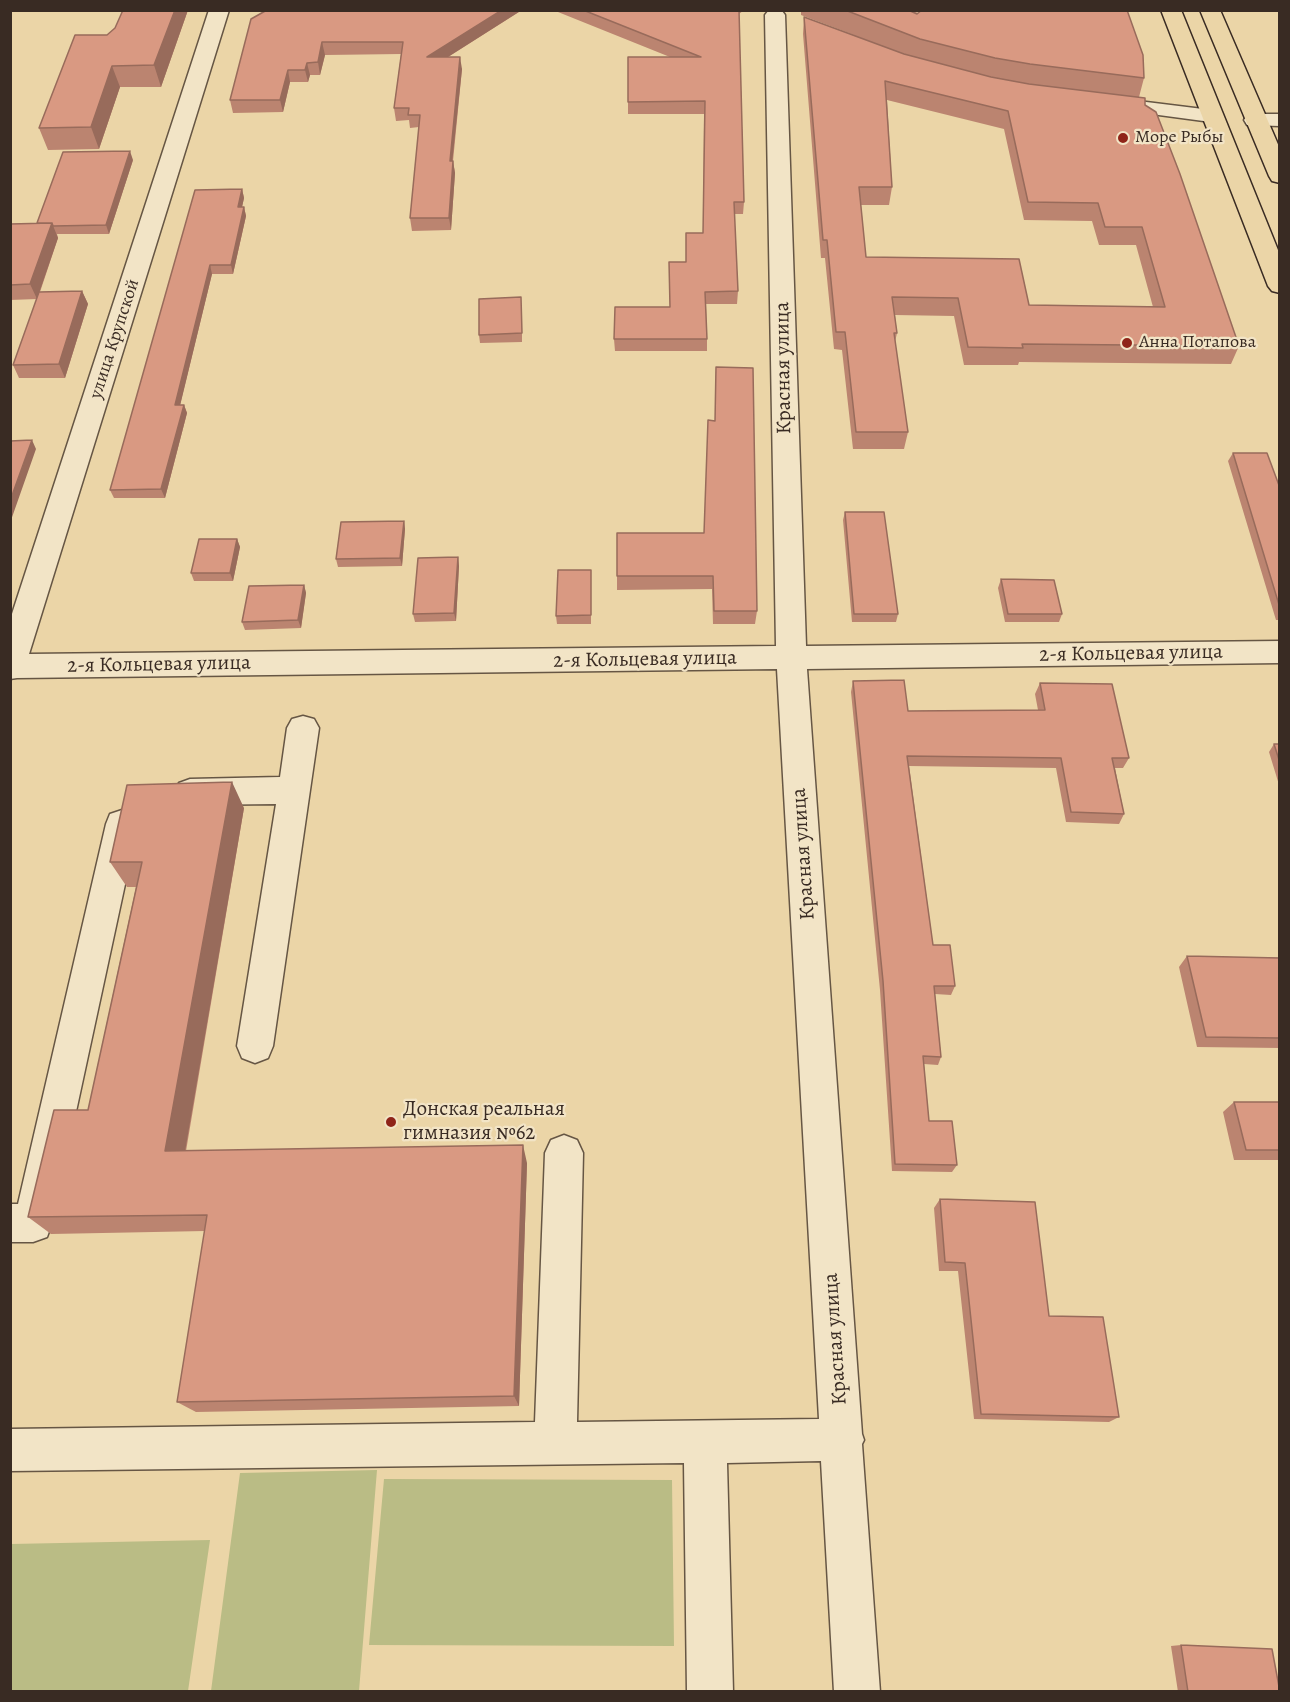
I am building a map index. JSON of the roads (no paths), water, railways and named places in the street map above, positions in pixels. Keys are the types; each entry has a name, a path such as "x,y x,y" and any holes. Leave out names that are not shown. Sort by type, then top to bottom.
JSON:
{"main road":[{"path":"1171,10 1280,286"},
{"path":"1210,10 1280,176"}],"street":[{"name":"улица Крупской","path":"11,667 219,10"},
{"name":"Красная улица","path":"779,16 791,658 843,1440 857,1692"},
{"path":"1084,100 1211,116"},
{"path":"1255,120 1280,120"},
{"name":"2-я Кольцевая улица","path":"11,667 1280,652"},
{"path":"255,1046 303,728"},
{"path":"10,1223 33,1223 127,802 145,795 294,790"},
{"path":"555,1442 564,1153"},
{"path":"10,1450 843,1440"},
{"path":"705,1441 710,1692"}],"place":[{"name":"Море Рыбы","path":"1123,138"},
{"name":"Анна Потапова","path":"1127,343"},
{"name":"Донская реальная гимназия №62","path":"391,1122"}]}
